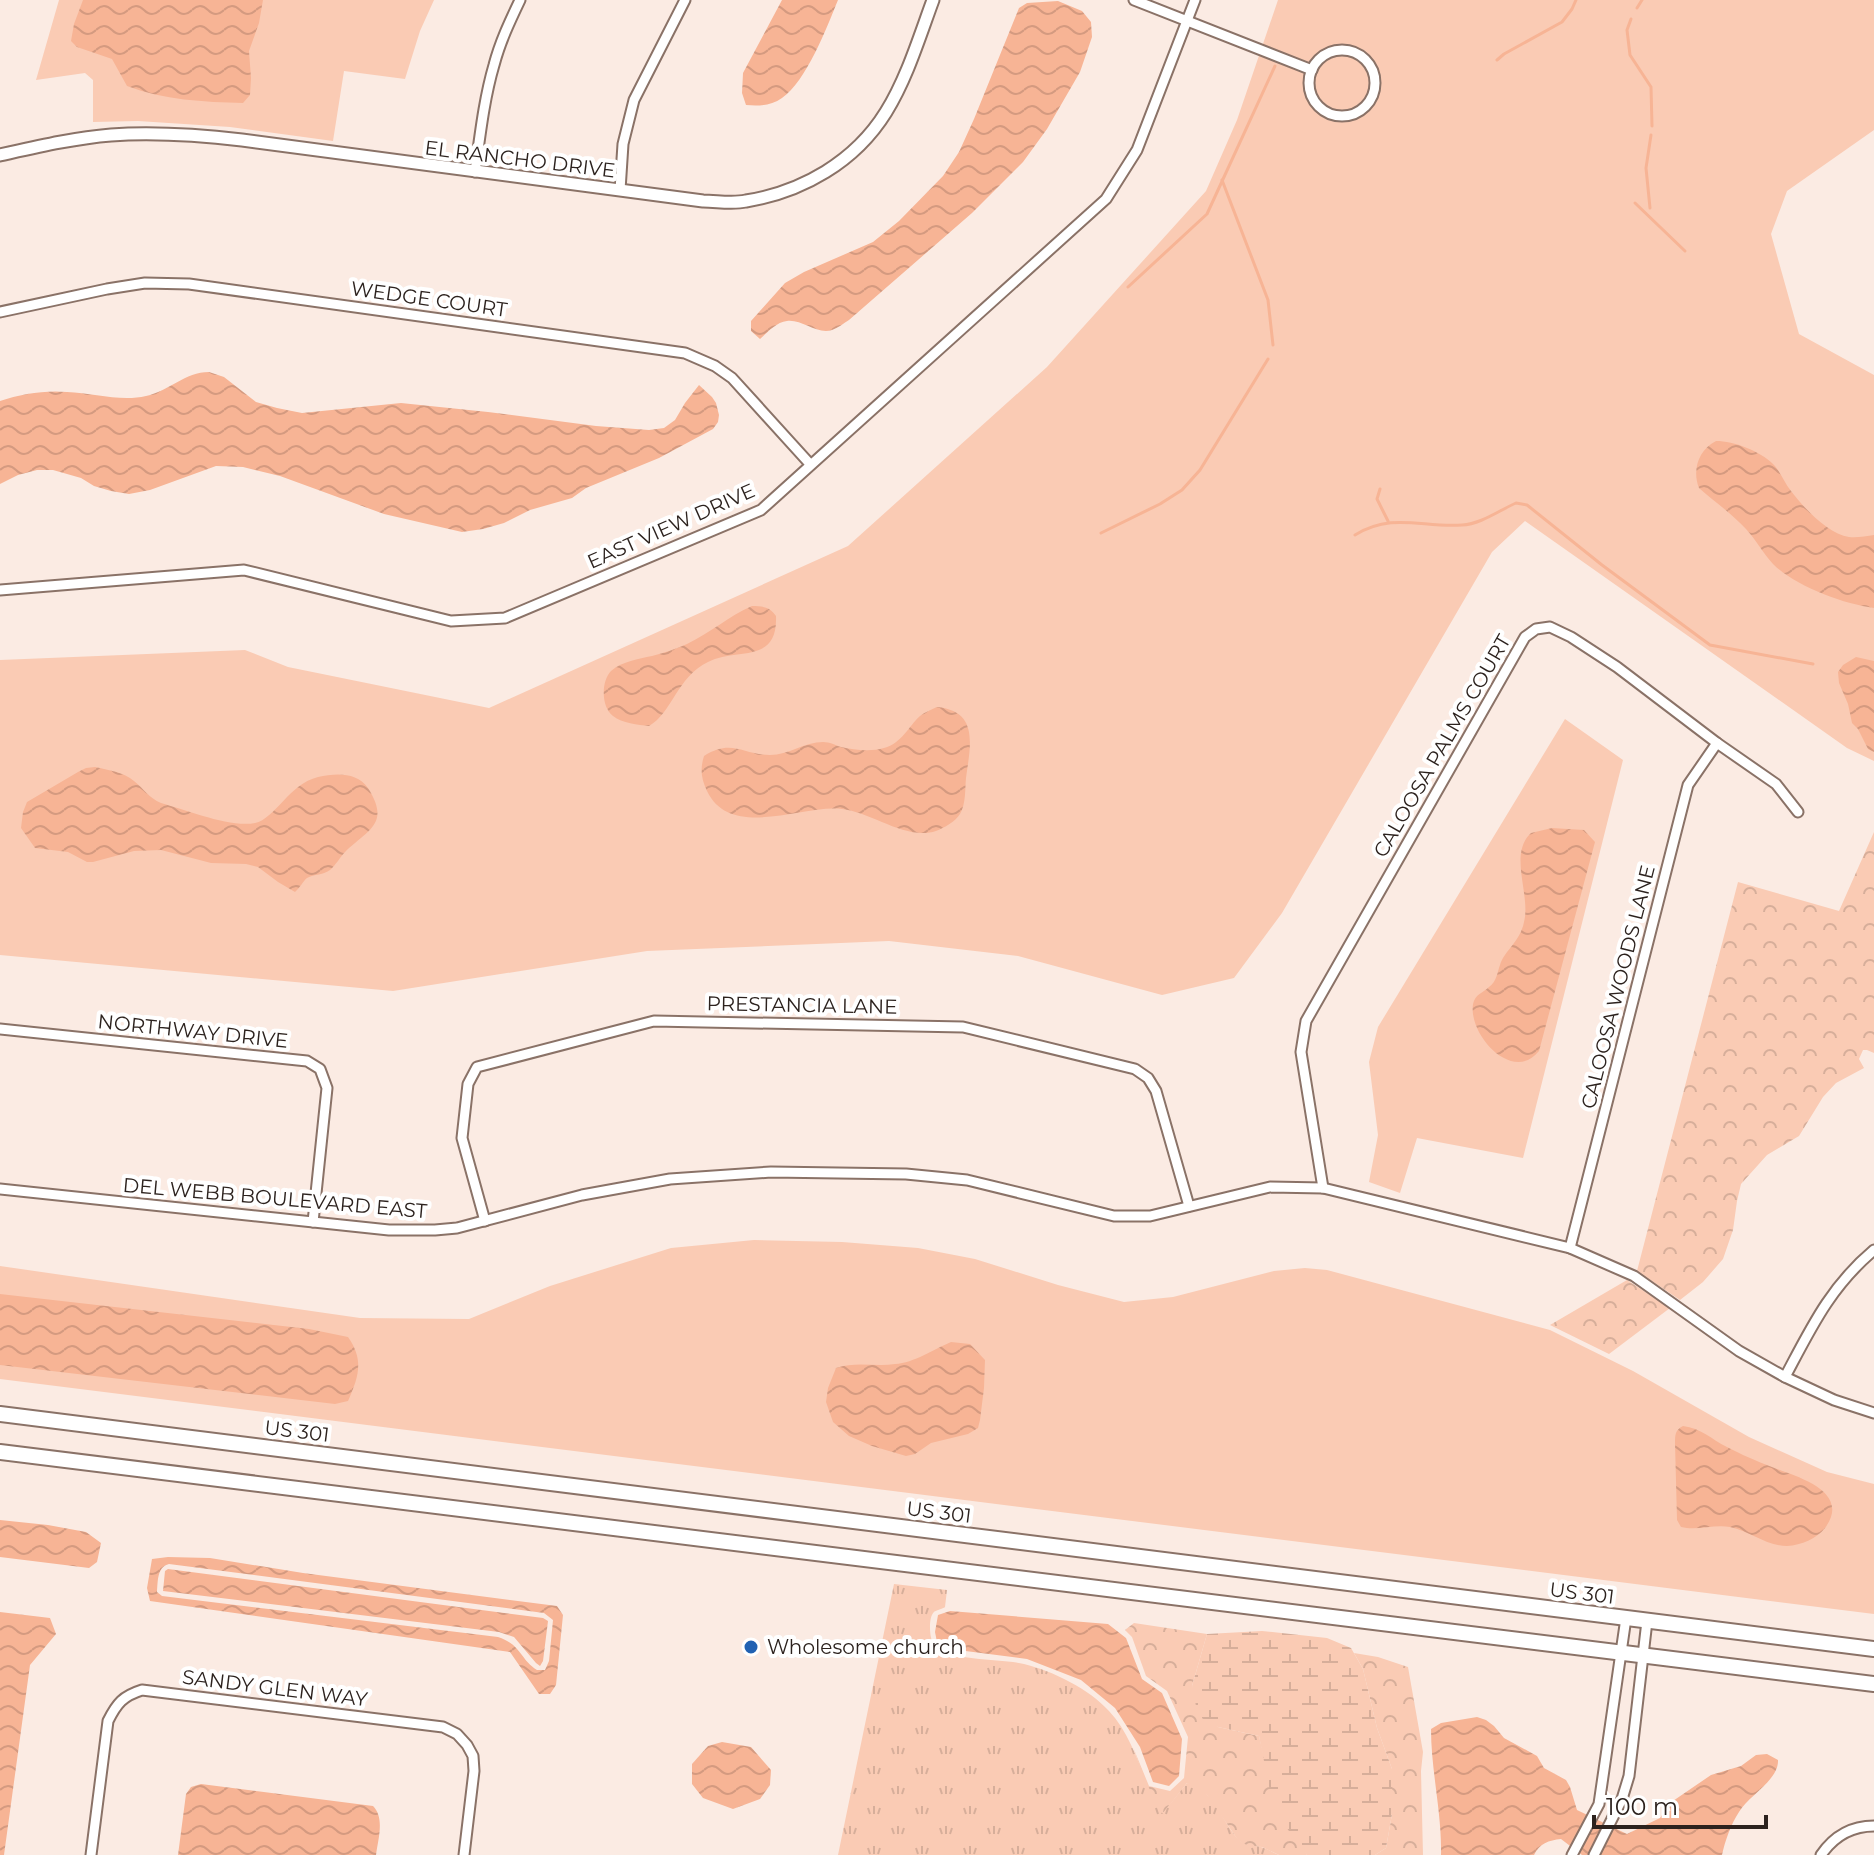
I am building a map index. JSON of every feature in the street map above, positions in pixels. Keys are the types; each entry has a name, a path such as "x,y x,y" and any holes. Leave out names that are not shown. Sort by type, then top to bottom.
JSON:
{"main road":[{"name":"US 301","path":"0,1414 1874,1649"},
{"path":"0,1452 1874,1684"}],"street":[{"path":"475,172 493,67 520,0"},
{"path":"620,190 623,144 634,100 685,0"},
{"name":"EL RANCHO DRIVE","path":"0,155 111,135 179,134 703,201 743,202 789,191 825,174 869,135 886,112 903,79 933,0"},
{"path":"1134,0 1312,70"},
{"name":"EAST VIEW DRIVE","path":"0,590 244,570 451,621 505,618 761,510 1106,199 1137,150 1195,0"},
{"path":"1334,51 1354,52 1363,57 1374,74 1373,95 1360,111 1340,116 1330,113 1321,108 1310,91 1312,70 1317,61 1334,51"},
{"name":"WEDGE COURT","path":"0,312 145,283 189,284 685,353 715,366 732,378 810,464"},
{"name":"CALOOSA PALMS COURT","path":"1323,1188 1301,1052 1306,1021 1525,637 1536,629 1550,627 1571,637 1617,667 1776,784 1798,812"},
{"name":"CALOOSA WOODS LANE","path":"1570,1248 1688,785 1717,743"},
{"name":"PRESTANCIA LANE","path":"485,1221 462,1138 468,1084 477,1067 654,1021 963,1027 1135,1069 1148,1078 1156,1091 1189,1206"},
{"name":"NORTHWAY DRIVE","path":"0,1029 307,1061 320,1069 327,1088 313,1222"},
{"name":"DEL WEBB BOULEVARD EAST","path":"0,1189 389,1230 435,1230 457,1228 582,1195 670,1179 771,1172 906,1174 967,1180 1114,1216 1150,1216 1270,1187 1323,1188 1570,1248 1634,1276 1739,1351 1785,1377 1834,1400 1874,1413"},
{"path":"1785,1377 1821,1308 1855,1266 1874,1250"},
{"path":"1572,1855 1599,1804 1626,1618"},
{"path":"1594,1855 1622,1799 1629,1776 1647,1621"},
{"name":"SANDY GLEN WAY","path":"91,1855 108,1721 115,1706 128,1695 142,1690 443,1727 457,1734 473,1756 474,1771 464,1855"},
{"path":"1821,1855 1841,1834 1861,1826 1874,1826"}],"green space":[{"path":"59,0 434,0 420,31 405,79 344,71 333,141 230,127 138,121 93,122 93,80 85,73 36,80"},
{"path":"1278,0 1874,0 1874,130 1787,191 1771,234 1799,334 1874,375 1874,761 1847,748 1525,521 1492,552 1282,913 1234,978 1162,995 1018,956 889,941 647,951 393,991 0,955 0,660 245,650 288,667 489,708 848,546 1047,367 1206,191 1237,120"},
{"path":"1565,719 1623,760 1523,1158 1417,1138 1400,1193 1369,1182 1378,1135 1369,1062 1378,1027"},
{"path":"1874,832 1874,1053 1863,1050 1859,1059 1864,1068 1836,1083 1823,1097 1799,1136 1767,1155 1741,1184 1733,1230 1723,1259 1703,1282 1680,1300 1637,1271 1738,882 1839,911"},
{"path":"754,1240 918,1248 975,1259 1124,1302 1173,1297 1274,1271 1305,1268 1327,1270 1550,1330 1633,1371 1749,1437 1827,1472 1874,1484 1874,1614 0,1379 0,1266 360,1318 469,1319 550,1286 671,1248"},
{"path":"1627,1280 1670,1308 1609,1354 1550,1325"},
{"path":"894,1584 947,1590 945,1607 934,1612 930,1624 933,1643 943,1651 1035,1667 1070,1682 1101,1703 1126,1735 1162,1814 1187,1783 1210,1798 1241,1842 1279,1855 838,1855"},
{"path":"1134,1623 1207,1634 1192,1686 1218,1727 1259,1736 1264,1757 1307,1855 1279,1855 1262,1847 1246,1846 1238,1840 1207,1795 1187,1783 1162,1815 1150,1796 1133,1747 1149,1786 1170,1791 1184,1778 1188,1737 1167,1691 1146,1676 1132,1637 1125,1630"},
{"path":"1262,1631 1327,1638 1351,1648 1363,1669 1377,1728 1392,1769 1392,1814 1386,1848 1375,1855 1307,1855 1286,1827 1270,1791 1259,1736 1218,1727 1198,1716 1192,1686 1207,1634"},
{"path":"1354,1653 1408,1667 1423,1752 1423,1855 1375,1855 1386,1848 1392,1814 1392,1769 1377,1728 1363,1669"}],"water":[{"path":"83,0 263,0 249,51 250,95 243,103 198,101 127,86 112,59 77,47 71,41"},
{"path":"782,0 838,0 815,53 791,90 773,103 746,105 742,93 743,73"},
{"path":"1058,1 1082,11 1091,22 1092,37 1080,72 1047,129 1023,162 972,213 839,327 826,331 787,321 775,326 760,339 751,331 751,321 785,283 873,242 899,221 943,176 959,152 974,119 1019,8 1027,3"},
{"path":"209,372 224,377 256,402 302,413 401,403 649,430 664,428 675,420 699,385 716,403 719,415 713,429 659,458 586,488 572,498 530,510 504,523 462,532 384,514 280,476 243,467 216,466 150,490 129,494 94,486 81,478 53,470 18,475 0,484 0,401 50,392 136,398 154,394 192,375"},
{"path":"1716,441 1746,448 1768,459 1802,505 1833,531 1849,537 1874,535 1874,608 1820,593 1782,572 1750,533 1699,488 1696,475 1698,462 1705,450"},
{"path":"752,606 766,608 776,616 775,631 763,648 708,662 689,676 664,713 649,726 621,720 609,712 604,694 605,681 611,671 626,663 687,644"},
{"path":"1856,657 1874,661 1874,752 1868,749 1852,723 1839,683 1838,672"},
{"path":"937,707 960,715 966,723 970,743 962,810 953,822 936,831 913,832 842,809 769,817 733,814 718,806 703,782 704,756 722,748 770,755 823,742 851,749 879,749 896,742 920,716"},
{"path":"95,767 126,775 161,803 221,821 245,824 262,820 308,781 346,775 358,779 368,788 377,818 369,831 330,870 307,878 295,892 258,867 246,864 211,863 161,850 134,851 87,862 68,852 35,848 21,828 27,802 78,772"},
{"path":"1552,828 1584,830 1595,842 1539,1051 1528,1060 1517,1062 1494,1052 1485,1041 1473,1016 1473,1004 1477,996 1494,982 1502,960 1522,929 1525,899 1521,852 1524,842 1531,833"},
{"path":"0,1294 309,1329 348,1337 358,1361 357,1376 348,1401 335,1404 0,1365"},
{"path":"951,1342 970,1344 985,1360 978,1428 968,1434 931,1443 906,1456 849,1436 833,1422 826,1402 836,1368 902,1363"},
{"path":"1683,1426 1701,1431 1743,1455 1820,1489 1832,1505 1825,1528 1808,1541 1787,1546 1772,1544 1730,1527 1681,1527 1677,1520 1675,1435"},
{"path":"0,1520 86,1532 101,1543 97,1562 89,1568 0,1557"},
{"path":"210,1558 557,1606 563,1615 556,1685 550,1694 539,1694 510,1652 150,1601 147,1588 152,1559","holes":["169,1564 544,1613 553,1620 549,1661 545,1670 537,1670 512,1644 498,1637 162,1596 157,1592 160,1571"]},
{"path":"165,1571 543,1618 548,1621 543,1661 540,1666 514,1637 499,1632 163,1591"},
{"path":"950,1611 1108,1624 1126,1638 1142,1679 1162,1693 1182,1739 1179,1776 1169,1786 1153,1782 1140,1747 1115,1708 1081,1680 1027,1659 950,1649 937,1642 938,1615"},
{"path":"0,1612 50,1618 56,1634 30,1665 4,1855 0,1855"},
{"path":"1477,1717 1494,1726 1504,1738 1537,1756 1544,1768 1566,1780 1577,1810 1627,1834 1660,1818 1670,1803 1711,1775 1741,1766 1756,1755 1767,1754 1778,1760 1777,1767 1769,1781 1739,1812 1722,1855 1582,1855 1561,1839 1545,1843 1534,1855 1441,1855 1431,1729 1441,1723"},
{"path":"722,1742 751,1747 771,1770 770,1785 760,1799 733,1809 703,1798 692,1784 692,1764 708,1746"},
{"path":"201,1784 373,1806 380,1823 376,1855 178,1855 186,1794 191,1787"}],"waterway":[{"path":"1497,60 1562,22 1576,0"},
{"path":"1637,8 1642,0"},
{"path":"1631,19 1627,30 1630,55 1651,87 1652,126"},
{"path":"1128,287 1207,214 1275,66"},
{"path":"1650,208 1646,168 1651,135"},
{"path":"1222,180 1268,300 1273,345"},
{"path":"1635,203 1685,251"},
{"path":"1101,533 1182,490 1200,470 1268,359"},
{"path":"1380,489 1377,499 1388,521"},
{"path":"1355,535 1382,524 1469,524 1516,503 1527,505 1710,645 1813,664"}],"place":[{"name":"Wholesome church","path":"751,1647"}]}
